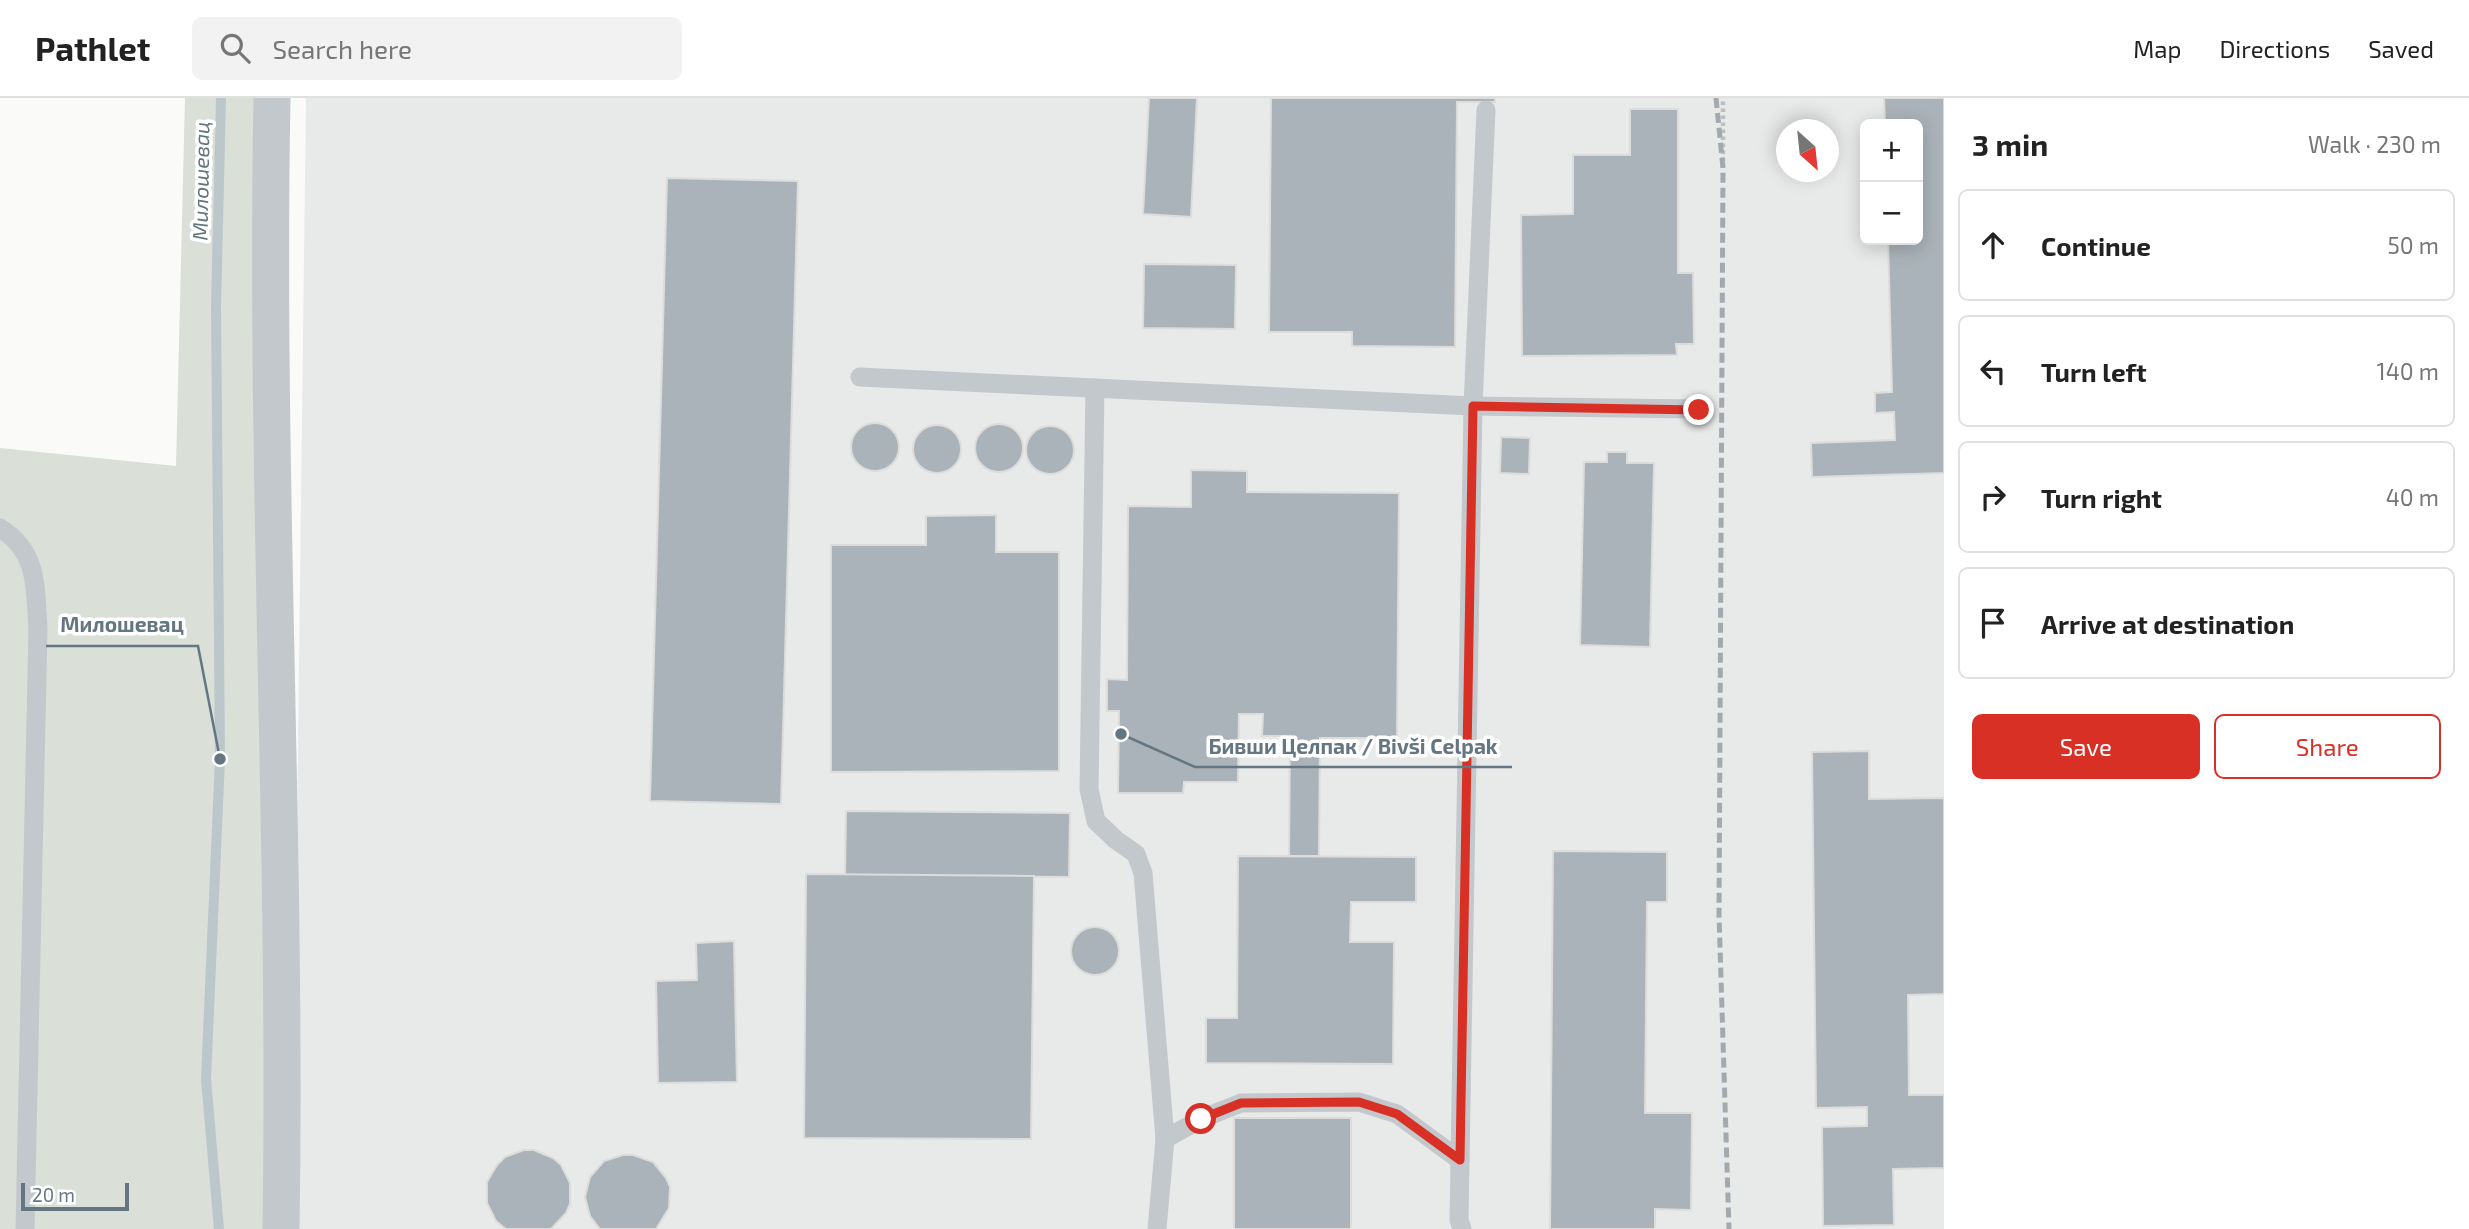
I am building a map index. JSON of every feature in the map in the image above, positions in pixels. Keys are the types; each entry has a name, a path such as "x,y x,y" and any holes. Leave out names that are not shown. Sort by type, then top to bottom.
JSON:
{"street":[{"path":"272,98 272,442 278,764 281,1229"}],"lane":[{"path":"1462,1229 1459,1220 1473,406 1486,110"},
{"path":"860,377 1473,406 1699,410"},
{"path":"1096,388 1088,789 1096,821 1136,854 1143,873 1165,1139 1157,1229"},
{"path":"0,528 12,535 30,560 38,629 25,1229"},
{"path":"1165,1139 1201,1119 1241,1103 1359,1102 1397,1114 1460,1160"}],"path":[{"path":"1723,98 1723,168"}],"shaded area":[{"path":"185,98 269,98 269,1229 0,1229 0,448 176,466"},
{"path":"306,98 1944,98 1944,1229 292,1229"}],"building":[{"path":"1149,98 1197,98 1191,217 1143,214"},
{"path":"1271,98 1495,98 1495,102 1457,102 1455,347 1352,346 1352,332 1269,332"},
{"path":"1884,98 1944,98 1944,473 1812,477 1811,443 1895,440 1894,412 1875,413 1875,393 1892,392 1888,245 1923,245 1923,119 1885,119"},
{"path":"1630,109 1678,109 1678,273 1693,273 1694,344 1676,344 1677,355 1522,356 1521,215 1573,214 1573,155 1630,155"},
{"path":"667,178 798,181 781,804 650,801"},
{"path":"1144,264 1236,265 1235,329 1143,328"},
{"path":"875,423 892,430 899,447 892,464 875,471 858,464 851,447 858,430"},
{"path":"999,424 1016,431 1023,448 1016,465 999,472 982,465 975,448 982,431"},
{"path":"937,425 954,432 961,449 954,466 937,473 920,466 913,449 920,432"},
{"path":"1050,426 1067,433 1074,450 1067,467 1050,474 1033,467 1026,450 1033,433"},
{"path":"1501,437 1530,438 1529,474 1500,473"},
{"path":"1607,452 1627,452 1627,463 1654,463 1650,647 1580,645 1584,462 1607,462"},
{"path":"1191,470 1247,471 1247,492 1399,493 1397,738 1320,738 1319,856 1289,856 1290,736 1262,736 1263,714 1239,714 1238,782 1184,782 1183,793 1118,793 1119,711 1107,711 1107,679 1127,680 1128,506 1191,507"},
{"path":"996,515 996,552 1059,552 1059,771 831,772 831,545 926,545 926,516"},
{"path":"1869,751 1869,799 1944,798 1944,994 1908,995 1909,1095 1944,1095 1944,1168 1893,1169 1894,1225 1823,1226 1822,1127 1867,1126 1867,1107 1816,1108 1812,752"},
{"path":"846,811 1070,813 1069,877 845,875"},
{"path":"1553,851 1667,852 1667,902 1647,902 1645,1113 1692,1113 1691,1210 1655,1209 1655,1229 1550,1229"},
{"path":"1238,856 1416,857 1416,902 1351,902 1350,942 1394,942 1393,1064 1206,1063 1206,1018 1237,1018"},
{"path":"806,874 1034,876 1031,1139 804,1138"},
{"path":"1095,927 1112,934 1119,951 1112,968 1095,975 1078,968 1071,951 1078,934"},
{"path":"734,941 737,1082 658,1083 656,981 697,980 696,943"},
{"path":"1234,1118 1351,1118 1351,1229 1234,1229"},
{"path":"524,1150 534,1150 553,1158 561,1165 570,1183 570,1204 566,1213 551,1229 506,1229 496,1221 487,1203 487,1182 497,1165 505,1157"},
{"path":"633,1155 653,1162 666,1178 670,1187 669,1208 656,1229 600,1229 590,1216 585,1197 590,1177 604,1161"}],"waterway":[{"name":"Милошевац","path":"219,1229 206,1079 220,759 216,307 221,98"}],"railway":[{"path":"1716,98 1723,168 1719,915 1729,1229"}],"place":[{"name":"Бивши Целпак / Bivši Celpak","path":"1121,734"},
{"name":"Милошевац","path":"220,759"}],"route":[{"path":"1201,1119 1241,1103 1359,1102 1397,1114 1460,1160 1473,406 1699,410"}]}
